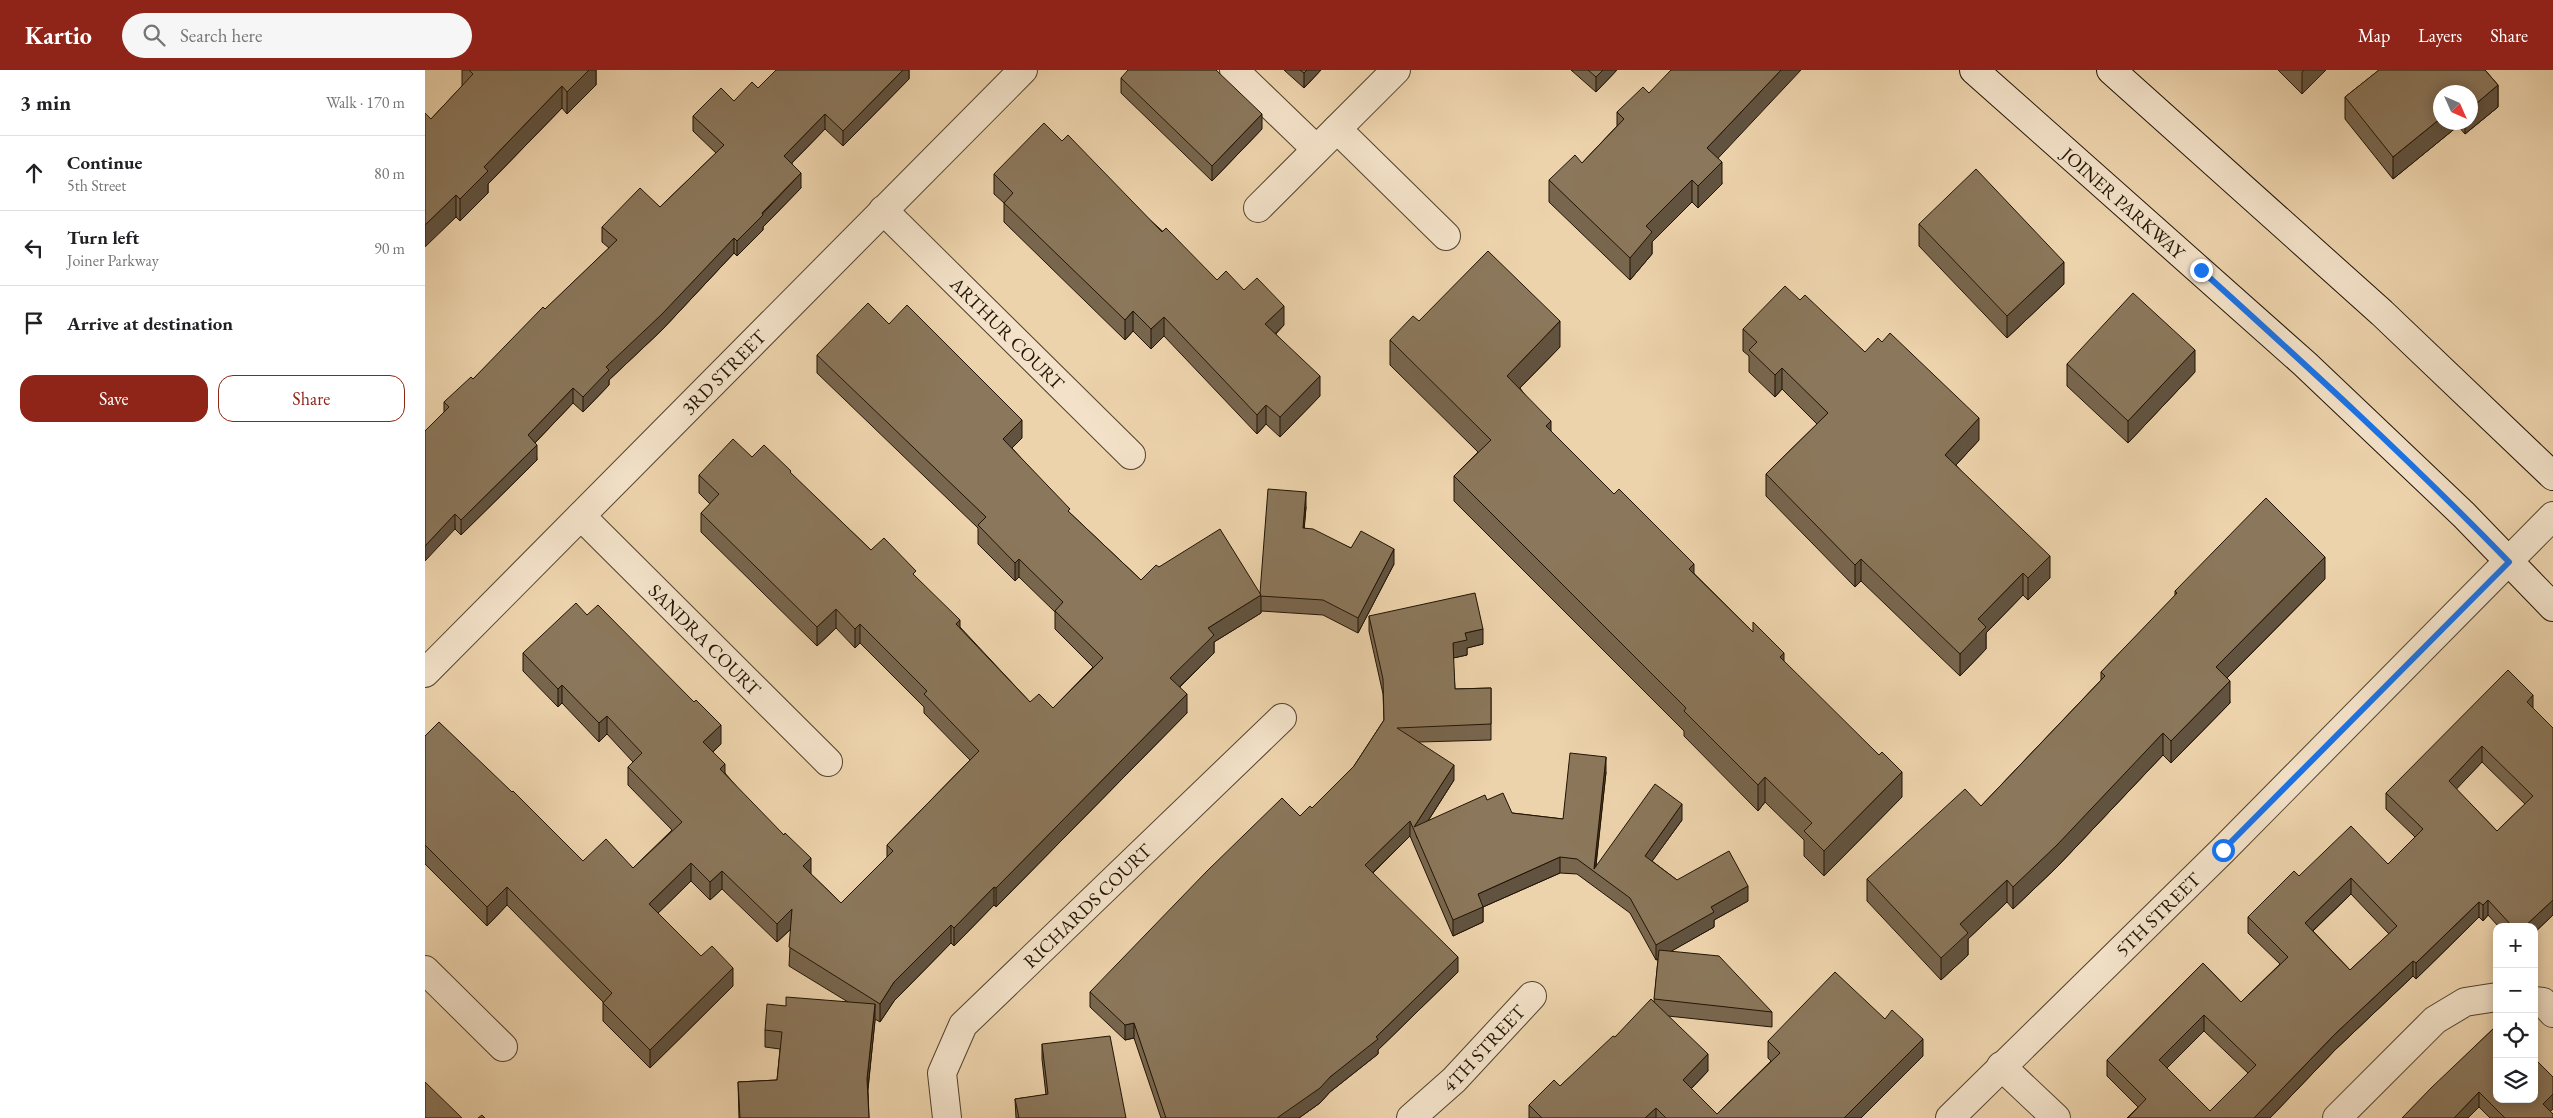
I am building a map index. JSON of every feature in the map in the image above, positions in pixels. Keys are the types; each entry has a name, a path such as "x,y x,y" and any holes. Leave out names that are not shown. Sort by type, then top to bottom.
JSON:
{"street":[{"name":"3RD STREET","path":"425,674 1023,70"},
{"path":"1234,70 1316,149"},
{"path":"1259,208 1396,70"},
{"name":"JOINER PARKWAY","path":"1973,70 2305,364 2457,509 2553,606"},
{"path":"2111,70 2383,313 2553,476"},
{"path":"1337,129 1446,236"},
{"name":"ARTHUR COURT","path":"883,210 1131,455"},
{"name":"SANDRA COURT","path":"581,516 828,762"},
{"name":"5TH STREET","path":"1950,1118 2223,850 2553,516"},
{"name":"RICHARDS COURT","path":"947,1118 942,1073 963,1025 1282,718"},
{"path":"425,970 503,1047"},
{"name":"4TH STREET","path":"1411,1118 1454,1080 1532,996"},
{"path":"2337,1118 2435,1020 2465,1002 2493,998"},
{"path":"2538,1001 2543,1002 2553,1013"},
{"path":"2001,1066 2056,1118"}],"building":[{"path":"469,70 589,70 567,92 562,86 484,167 488,171 460,199 456,195 425,225 425,113 431,119 473,74"},
{"path":"776,70 903,70 843,131 825,114 784,156 801,173 762,213 763,215 737,241 734,238 662,314 606,367 609,370 583,397 573,388 528,435 537,445 461,520 455,514 425,546 425,431 449,407 444,402 471,377 473,379 543,307 545,309 617,240 602,227 640,188 660,207 724,145 693,116 721,88 734,101 752,82 758,88"},
{"path":"1128,70 1216,70 1262,114 1212,166 1121,78"},
{"path":"1588,70 1603,70 1596,77"},
{"path":"1671,70 1781,70 1707,148 1722,162 1698,186 1692,180 1646,226 1652,232 1630,258 1549,180 1575,155 1582,163 1624,119 1617,112 1643,87 1649,93"},
{"path":"2379,70 2485,70 2498,85 2478,102 2478,85 2433,85 2433,124 2393,157 2345,97"},
{"path":"1044,123 1062,141 1068,135 1162,232 1166,228 1217,280 1226,271 1244,290 1257,278 1284,306 1265,324 1320,376 1280,417 1266,405 1257,415 1164,317 1151,329 1133,311 1125,320 1004,203 1013,193 994,174"},
{"path":"1976,169 2064,262 2007,316 1919,224"},
{"path":"1488,251 1560,321 1507,376 1551,421 1546,426 1614,494 1619,489 1694,564 1689,569 1753,632 1753,622 1784,653 1780,657 1879,755 1882,752 1902,772 1824,851 1804,831 1812,823 1765,777 1758,785 1684,711 1686,708 1454,476 1491,440 1390,340 1413,316 1419,321"},
{"path":"1785,286 1800,300 1805,295 1865,352 1878,338 1882,342 1890,333 1979,418 1945,455 2050,556 2028,578 2023,573 1978,619 1986,627 1960,654 1861,559 1855,565 1766,474 1828,413 1782,368 1775,375 1749,350 1757,342 1743,329"},
{"path":"2133,293 2195,350 2128,421 2067,364"},
{"path":"868,303 889,324 907,305 1022,420 1003,439 1070,509 1068,511 1141,580 1156,565 1159,567 1220,529 1261,595 1208,628 1214,635 1170,678 1187,694 996,888 994,887 954,928 951,925 894,982 880,1004 789,947 792,909 777,924 722,871 710,882 691,863 649,904 701,956 712,946 733,968 650,1050 603,1003 612,993 507,887 487,907 425,845 425,736 439,722 513,791 583,861 606,839 633,868 682,822 628,767 642,753 607,716 599,723 562,685 558,689 523,653 576,603 587,615 598,605 694,702 696,700 721,725 703,742 725,764 720,769 784,835 785,833 811,858 803,866 841,903 893,851 887,845 979,751 924,694 927,691 860,624 855,629 836,609 817,627 701,513 719,494 699,475 733,439 752,457 764,445 871,550 884,538 916,571 913,574 960,620 956,624 1030,702 1039,694 1053,708 1103,658 1055,611 1063,602 1019,559 1015,563 978,525 986,517 817,355"},
{"path":"1268,489 1306,492 1303,528 1313,529 1351,548 1361,531 1394,549 1358,618 1323,600 1260,596"},
{"path":"2266,498 2325,557 2216,667 2230,681 2171,741 2163,733 2057,845 2013,887 2007,880 1960,924 1968,933 1941,958 1867,879 1965,789 1981,806 2105,676 2101,672 2177,593 2175,591"},
{"path":"1475,593 1483,629 1465,633 1467,640 1453,643 1455,689 1491,688 1491,724 1397,728 1454,765 1414,827 1485,795 1487,800 1503,793 1512,813 1563,819 1570,753 1606,757 1594,869 1655,784 1682,804 1645,856 1677,880 1729,851 1748,886 1711,907 1714,912 1656,945 1630,898 1577,859 1560,857 1478,894 1483,907 1453,920 1410,821 1365,865 1458,957 1376,1037 1378,1039 1330,1077 1320,1088 1277,1118 1166,1118 1134,1023 1125,1025 1090,992 1207,871 1282,798 1300,816 1310,806 1312,808 1354,766 1384,720 1383,679 1369,616"},
{"path":"2508,670 2533,695 2527,702 2553,728 2553,900 2528,923 2509,923 2488,900 2483,905 2479,902 2416,963 2413,961 2335,1034 2254,1118 2128,1118 2146,1099 2107,1060 2203,963 2241,1002 2288,957 2248,917 2294,871 2299,876 2351,826 2388,864 2423,829 2386,793","holes":["2482,746 2533,796 2497,831 2449,781","2351,878 2397,926 2350,970 2305,923","2204,1015 2256,1065 2210,1111 2159,1060"]},
{"path":"1659,950 1719,956 1772,1012 1654,999"},
{"path":"1835,972 1885,1019 1892,1010 1923,1039 1844,1118 1666,1118 1656,1108 1645,1118 1542,1118 1529,1105 1554,1080 1560,1086 1613,1036 1615,1037 1651,999 1708,1054 1683,1080 1717,1114 1780,1053 1768,1041"},
{"path":"786,997 875,1004 867,1079 869,1118 740,1118 738,1082 777,1080 782,1032 765,1030 767,1004 786,1006"},
{"path":"2493,1029 2493,1103 2538,1103 2538,1062 2553,1077 2553,1094 2543,1104 2553,1114 2553,1118 2505,1118 2479,1092 2454,1118 2402,1118"},
{"path":"1110,1036 1126,1118 1019,1118 1015,1099 1048,1094 1042,1044"},
{"path":"425,1082 462,1118 425,1118"}],"route":[{"path":"2201,270 2305,364 2463,515 2509,562 2223,850"}]}
